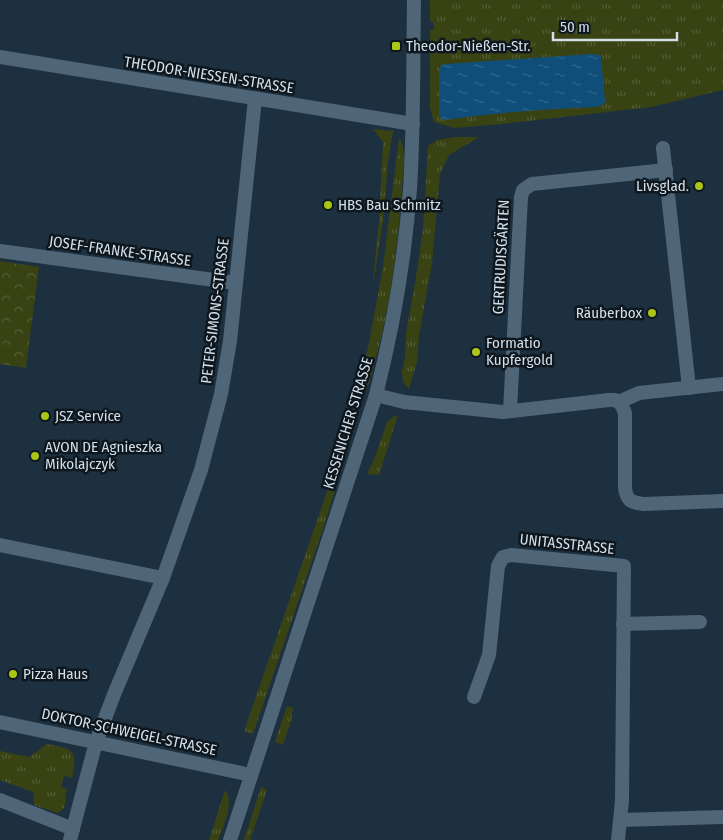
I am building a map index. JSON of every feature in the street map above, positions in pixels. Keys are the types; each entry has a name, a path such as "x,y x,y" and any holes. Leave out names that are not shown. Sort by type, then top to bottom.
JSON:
{"street":[{"name":"KESSENICHER STRASSE","path":"230,840 376,395 388,347 404,247 410,188 414,0"},
{"name":"THEODOR-NIESSEN-STRASSE","path":"0,56 412,124"},
{"name":"PETER-SIMONS-STRASSE","path":"72,834 96,742 163,578 201,470 214,425 226,368 255,99"},
{"path":"663,148 689,388"},
{"name":"GERTRUDISGÄRTEN","path":"510,412 521,197 523,190 532,184 666,170"},
{"name":"JOSEF-FRANKE-STRASSE","path":"0,251 236,283"},
{"path":"619,402 638,393 723,384"},
{"path":"376,395 404,402 495,412 510,412 598,400 619,402 624,407 625,413 624,487 625,494 629,500 644,504 723,501"},
{"path":"0,545 163,578"},
{"name":"UNITASSTRASSE","path":"474,696 490,655 500,559 506,555 624,566 624,741 621,820 618,840"},
{"path":"623,624 700,622"},
{"name":"DOKTOR-SCHWEIGEL-STRASSE","path":"0,722 251,775"},
{"path":"0,800 72,834"},
{"path":"621,820 723,817"}],"green space":[{"path":"430,0 723,0 723,90 651,107 502,124 454,128 434,122 430,108 430,30 434,30 433,22 430,21"},
{"path":"373,129 393,131 388,162 383,221 374,279 383,142"},
{"path":"454,137 479,137 449,155 440,174 432,263 419,336 417,362 409,389 403,382 402,371 405,357 406,333 423,230 428,146 437,140"},
{"path":"399,138 402,143 404,161 398,237 391,287 381,337 368,386 352,425 350,425 369,343 383,266"},
{"path":"0,261 39,267 26,368 0,364"},
{"path":"398,415 379,475 367,474 387,422"},
{"path":"347,434 349,435 341,470 325,523 253,734 244,731"},
{"path":"287,706 293,708 291,722 283,745 275,742"},
{"path":"47,744 63,747 72,752 74,756 72,778 64,776 61,787 67,789 64,808 58,813 34,805 33,792 0,780 0,751 29,757"},
{"path":"261,787 267,790 250,840 244,840"},
{"path":"225,790 229,801 225,822 218,840 209,840"}],"water":[{"path":"591,54 601,57 605,101 604,104 597,107 482,115 444,120 439,117 440,66 445,64"}],"place":[{"name":"Theodor-Nießen-Str.","path":"396,46"},
{"name":"Livsglad.","path":"699,186"},
{"name":"HBS Bau Schmitz","path":"328,205"},
{"name":"Räuberbox","path":"652,313"},
{"name":"Formatio Kupfergold","path":"476,352"},
{"name":"JSZ Service","path":"45,416"},
{"name":"AVON DE Agnieszka Mikolajczyk","path":"35,456"},
{"name":"Pizza Haus","path":"13,674"}]}
